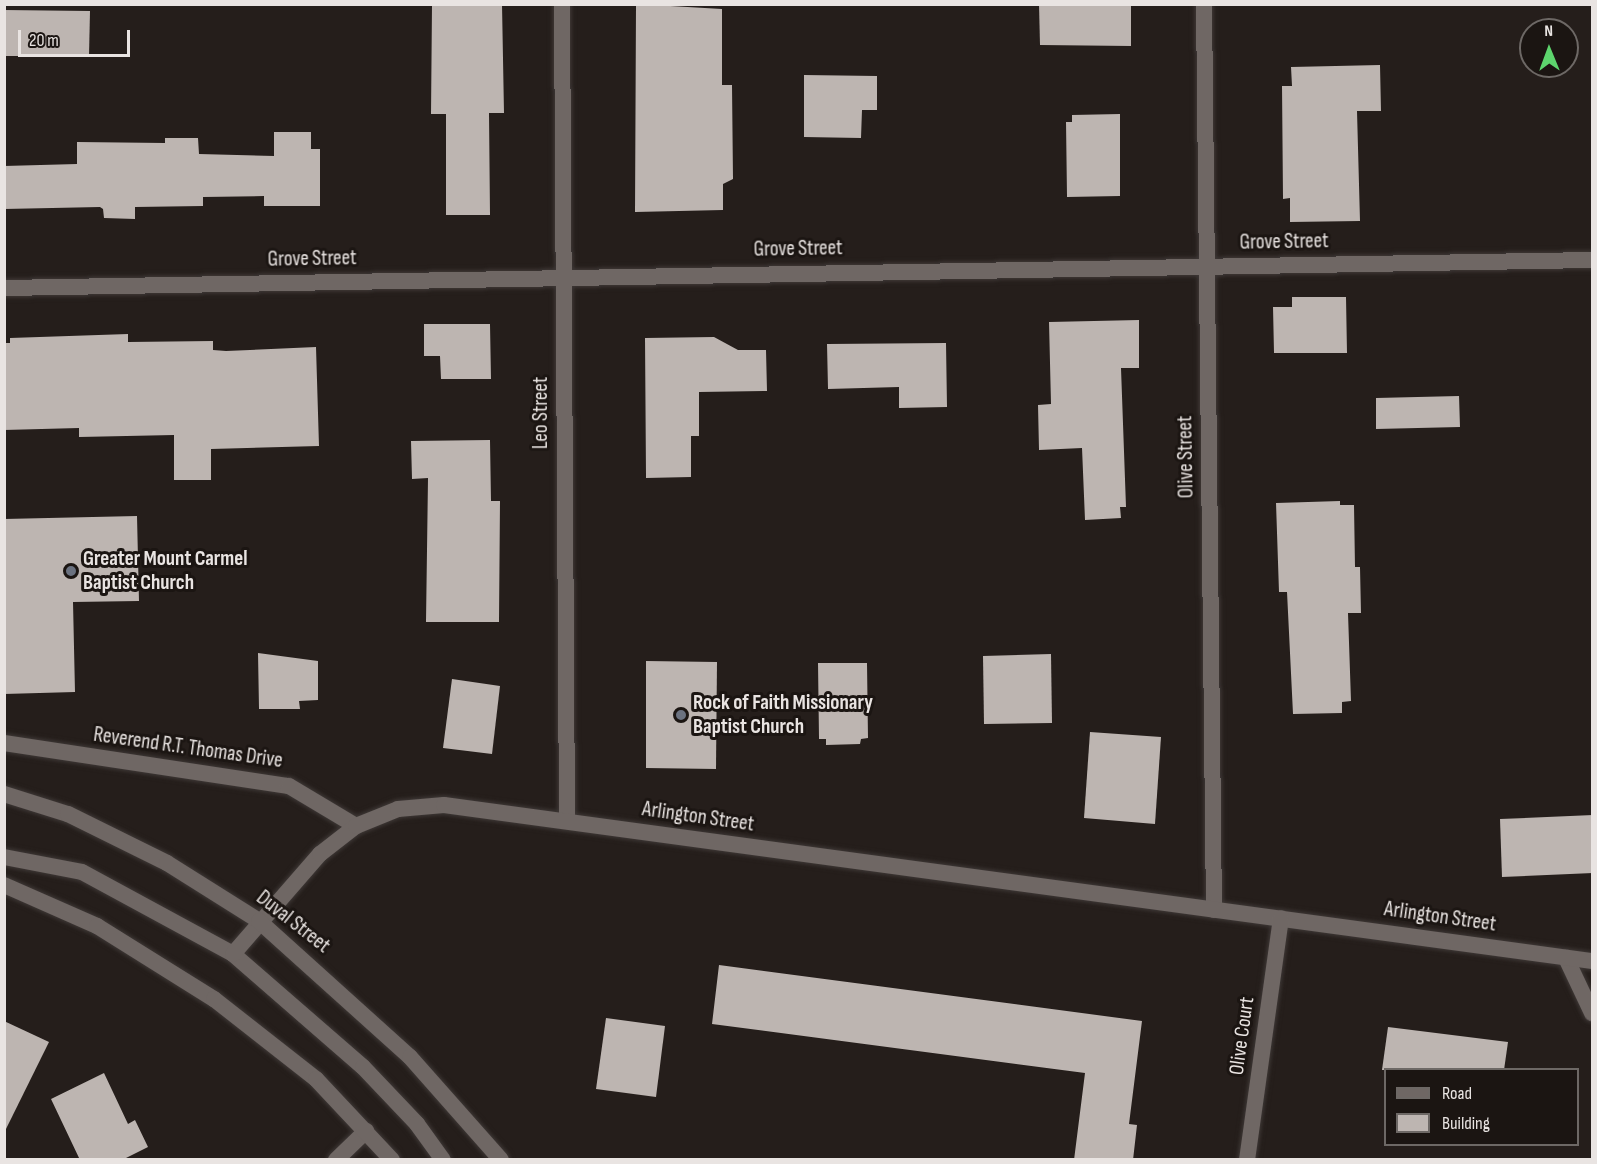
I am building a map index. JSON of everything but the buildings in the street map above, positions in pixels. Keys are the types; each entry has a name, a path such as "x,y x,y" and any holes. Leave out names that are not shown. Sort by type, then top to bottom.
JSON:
{"street":[{"name":"Leo Street","path":"562,4 567,821"},
{"name":"Olive Street","path":"1204,4 1214,910"},
{"name":"Grove Street","path":"4,288 562,276 1593,260"},
{"name":"Reverend R.T. Thomas Drive","path":"4,743 289,786 356,826"},
{"name":"Duval Street","path":"4,794 68,814 158,858 259,921 410,1057 501,1160"},
{"name":"Arlington Street","path":"233,954 259,921 320,854 356,826 398,809 444,805 1593,961"},
{"path":"4,857 82,872 233,954 363,1067 417,1124 443,1160"},
{"path":"4,885 97,926 214,999 316,1079 392,1160"},
{"name":"Olive Court","path":"1247,1160 1281,918"},
{"path":"1566,957 1593,1013"},
{"path":"336,1160 366,1131"}],"place":[{"name":"Greater Mount Carmel Baptist Church","path":"71,571"},
{"name":"Rock of Faith Missionary Baptist Church","path":"681,715"}]}
